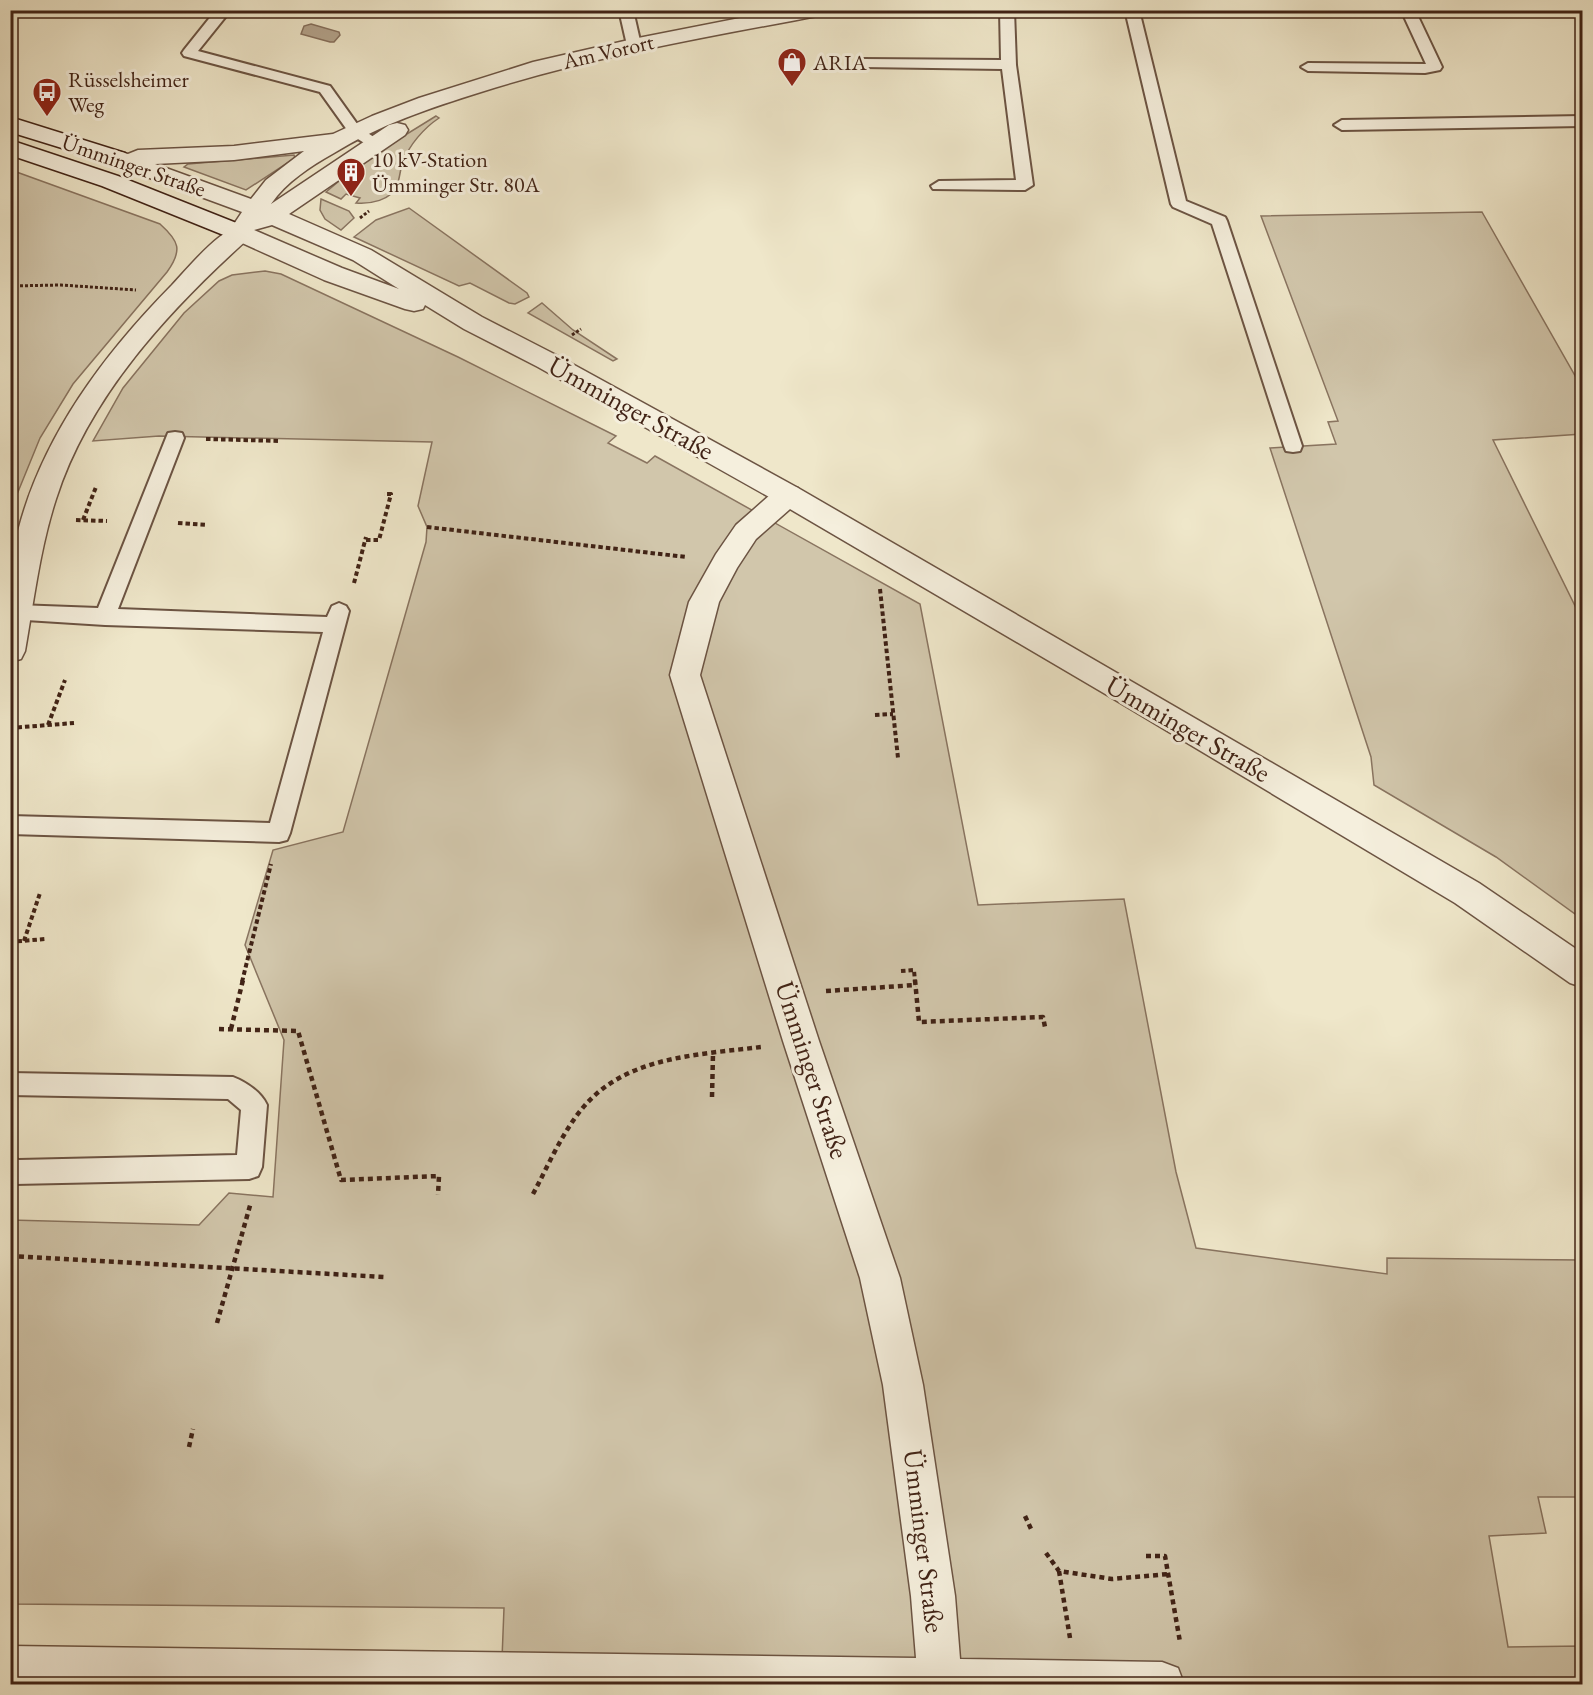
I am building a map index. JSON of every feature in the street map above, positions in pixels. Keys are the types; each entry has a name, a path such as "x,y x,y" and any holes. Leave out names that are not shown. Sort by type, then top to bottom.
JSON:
{"street":[{"name":"Am Vorort","path":"264,212 272,187 356,137 471,87 508,75 634,45 786,13 818,10"},
{"name":"Ümminger Straße","path":"10,124 117,158 264,212 362,255 473,323 547,361 788,495 1467,893 1582,972"},
{"name":"Am Vorort","path":"117,158 216,156 260,152 356,137"},
{"name":"Am Vorort","path":"264,212 298,198 356,137"},
{"name":"Ümminger Straße","path":"10,147 110,181 240,233 333,274 473,323"},
{"path":"10,651 36,520 54,468 75,426 100,385 138,336 178,293 264,212"},
{"name":"Ümminger Straße","path":"788,495 746,532 726,562 704,602 686,675 785,993 880,1278 903,1385 910,1430 933,1596 940,1681"},
{"path":"10,1668 437,1680 1077,1683 1172,1668"}],"lane":[{"path":"224,10 189,53 325,89 356,137"},
{"path":"626,10 634,45"},
{"path":"939,186 1025,185 1010,65 1007,10"},
{"path":"1132,10 1179,204 1219,221 1293,447"},
{"path":"1308,67 1425,69 1435,67 1408,10"},
{"path":"863,63 1010,65"},
{"path":"1342,125 1582,121"},
{"path":"105,616 144,522 175,438"},
{"path":"10,825 279,833 337,618 17,613"},
{"path":"10,1084 233,1089 254,1105 249,1167 15,1172 10,1168"}],"path":[{"path":"10,286 61,285 178,293"},
{"path":"569,337 580,328"},
{"path":"175,438 280,441"},
{"path":"83,520 96,487"},
{"path":"337,618 350,599 366,539 379,540 391,494 384,494"},
{"path":"36,520 144,522"},
{"path":"427,527 726,562"},
{"path":"875,546 898,758"},
{"path":"48,725 65,680"},
{"path":"875,715 893,714"},
{"path":"10,728 74,723"},
{"path":"231,1029 279,833"},
{"path":"24,941 40,893"},
{"path":"10,942 45,939"},
{"path":"901,971 914,970 919,1022 1044,1017 1046,1027"},
{"path":"785,993 915,985"},
{"path":"219,1029 298,1031 341,1180 439,1176 438,1195"},
{"path":"533,1194 582,1109 598,1091 616,1078 658,1061 801,1041"},
{"path":"712,1097 713,1054"},
{"path":"217,1323 254,1192 249,1167"},
{"path":"10,1256 385,1276"},
{"path":"189,1448 193,1429"},
{"path":"1025,1516 1032,1531"},
{"path":"1046,1553 1059,1571 1077,1683"},
{"path":"1146,1556 1165,1556 1169,1574 1172,1668"},
{"path":"1059,1571 1112,1579 1169,1574"}],"shaded area":[{"path":"311,24 339,32 340,35 334,42 330,42 301,34 304,26"},
{"path":"436,116 439,118 409,149 397,185 390,195 374,202 356,203 360,198 346,194 341,199 326,192 363,161"},
{"path":"294,155 295,158 246,190 184,167 188,164"},
{"path":"11,170 160,224 175,241 177,252 167,272 73,384 40,438 11,509"},
{"path":"321,199 349,211 354,218 341,230 325,219 320,210"},
{"path":"409,208 527,293 529,297 515,304 470,283 459,286 354,237 376,220"},
{"path":"1482,212 1582,388 1582,434 1493,440 1582,620 1582,919 1496,857 1374,785 1371,757 1270,448 1336,444 1328,422 1338,421 1261,216"},
{"path":"265,271 281,274 458,357 616,436 608,443 647,463 655,456 920,604 978,905 1124,899 1176,1172 1196,1248 1387,1274 1387,1258 1582,1260 1582,1497 1538,1497 1546,1533 1489,1536 1508,1647 1582,1646 1582,1684 501,1684 504,1608 11,1604 10,1220 199,1225 229,1193 273,1197 284,1040 245,945 273,850 343,832 426,542 427,527 418,506 432,442 159,436 93,441 123,388 184,313 219,281 232,275"},
{"path":"542,303 573,330 617,359 613,361 528,313"}],"place":[{"name":"ARIA","path":"792,88"},
{"name":"Rüsselsheimer Weg","path":"47,118"},
{"name":"10 kV-Station Ümminger Str. 80A","path":"351,198"}]}
